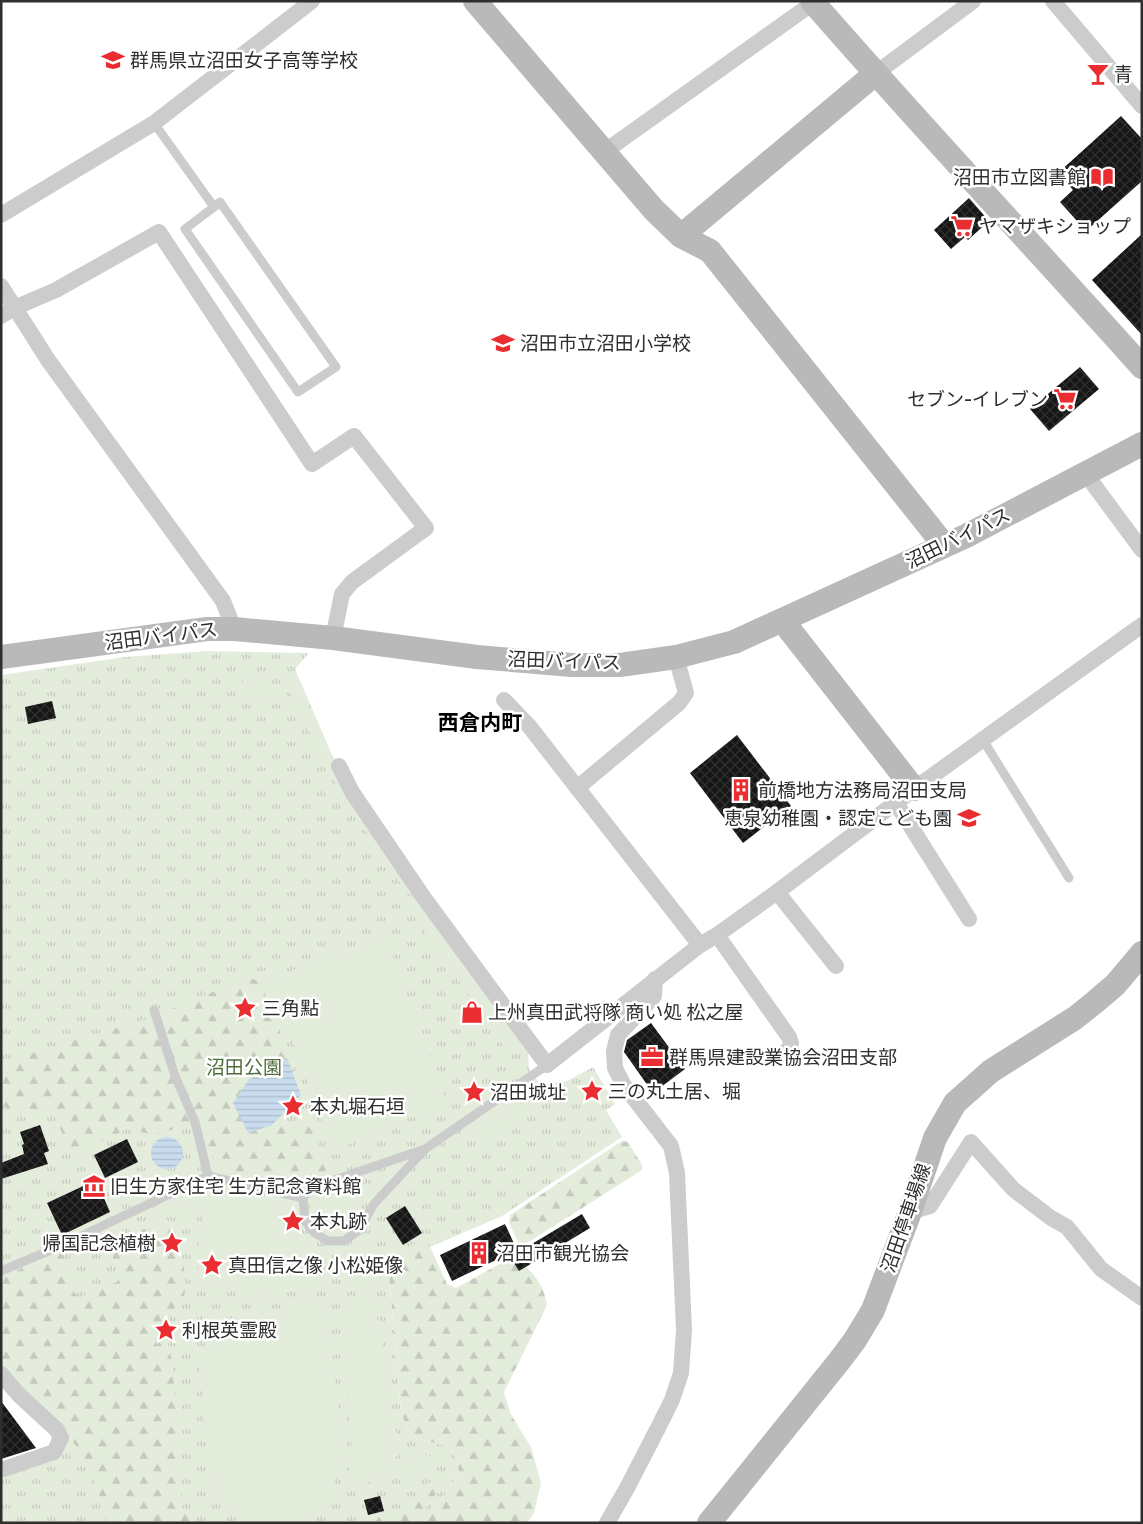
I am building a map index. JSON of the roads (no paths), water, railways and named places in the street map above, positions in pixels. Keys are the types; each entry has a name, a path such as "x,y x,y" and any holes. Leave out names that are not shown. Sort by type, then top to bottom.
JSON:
{"street":[{"path":"1,216 154,123 312,1"},
{"path":"475,1 654,210 680,236 710,251 944,545"},
{"path":"680,236 875,74 973,1"},
{"path":"1053,1 1142,106"},
{"path":"604,152 812,2 875,74 1142,367"},
{"path":"8,312 56,290 159,232 312,464 354,436 426,528 352,582 342,594 333,638"},
{"path":"1,286 8,312 48,360 223,601 234,628"},
{"name":"沼田バイパス","path":"1,657 207,628 234,628 333,638 477,657 572,666 620,666 676,657 734,642 966,536 1142,444"},
{"path":"1085,474 1142,550"},
{"path":"782,620 905,796 969,919"},
{"path":"339,766 352,792 419,891 547,1065 700,945 777,892 905,796 1142,625"},
{"path":"577,788 679,703 686,693 676,657"},
{"path":"504,700 529,726 700,945"},
{"path":"777,892 836,966"},
{"path":"717,935 789,1037 790,1048 785,1052"},
{"name":"沼田停車場線","path":"709,1523 855,1340 873,1310 910,1212 935,1138 955,1103 992,1071 1075,1018 1095,1002 1115,985 1142,953"},
{"path":"607,1523 672,1400 681,1373 684,1330 677,1173 671,1146 623,1084 615,1068 614,1051 618,1035 654,996 655,979"},
{"path":"910,1212 930,1206 971,1142 1013,1189 1051,1218 1067,1227 1101,1269 1142,1298"},
{"path":"1,1374 57,1430 61,1438 54,1452 4,1469"}],"lane":[{"path":"154,123 214,207"},
{"path":"220,202 336,367 298,392 185,229 214,207 220,202"},
{"path":"983,740 1069,878"},
{"path":"154,1010 175,1076 195,1122 208,1176"},
{"path":"425,1149 310,1188 303,1198 305,1221 315,1233 328,1241 344,1240 358,1231 374,1204 425,1149 547,1065"},
{"path":"1,1271 58,1247 208,1176 303,1198"}],"water":[{"path":"287,1058 301,1095 272,1125 248,1133 233,1103 249,1079 268,1074"},
{"path":"167,1137 173,1138 178,1142 182,1147 182,1159 178,1164 173,1168 167,1169 161,1168 156,1164 152,1159 151,1153 152,1147 156,1142 161,1138"}],"place":[{"name":"群馬県立沼田女子高等学校","path":"113,60"},
{"name":"青","path":"1098,74"},
{"name":"沼田市立図書館","path":"1102,177"},
{"name":"ヤマザキショップ","path":"962,226"},
{"name":"沼田市立沼田小学校","path":"503,343"},
{"name":"セブン-イレブン","path":"1065,399"},
{"name":"前橋地方法務局沼田支局","path":"741,790"},
{"name":"恵泉幼稚園・認定こども園","path":"969,818"},
{"name":"三角點","path":"245,1008"},
{"name":"上州真田武将隊 商い処 松之屋","path":"472,1012"},
{"name":"群馬県建設業協会沼田支部","path":"652,1057"},
{"name":"三の丸土居、堀","path":"592,1091"},
{"name":"沼田城址","path":"474,1092"},
{"name":"本丸堀石垣","path":"293,1106"},
{"name":"旧生方家住宅 生方記念資料館","path":"94,1186"},
{"name":"本丸跡","path":"293,1221"},
{"name":"帰国記念植樹","path":"172,1243"},
{"name":"沼田市観光協会","path":"479,1253"},
{"name":"真田信之像 小松姫像","path":"212,1265"},
{"name":"利根英霊殿","path":"166,1330"}],"district":[{"name":"西倉内町","path":"480,722"}],"park label":[{"name":"沼田公園","path":"244,1067"}]}
